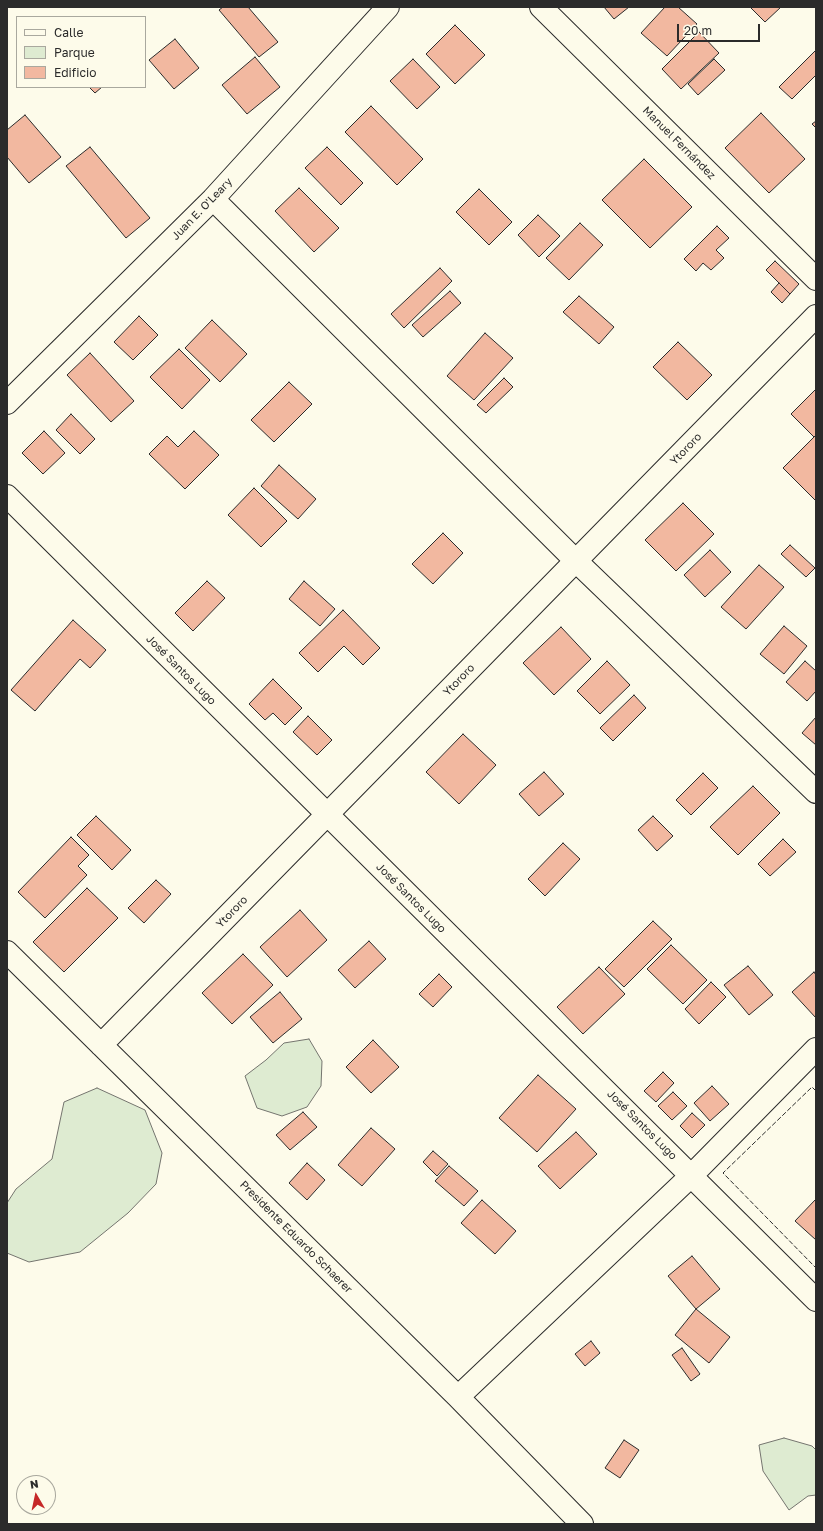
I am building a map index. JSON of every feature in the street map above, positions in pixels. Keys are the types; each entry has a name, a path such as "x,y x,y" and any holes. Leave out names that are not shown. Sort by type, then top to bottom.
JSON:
{"street":[{"name":"Juan E. O'Leary","path":"7,403 213,199 388,7"},
{"name":"Manuel Fernández","path":"541,7 816,279"},
{"path":"213,199 576,561 816,792"},
{"name":"Ytororo","path":"101,1045 816,316"},
{"name":"José Santos Lugo","path":"7,496 326,815 692,1175 816,1300"},
{"name":"Presidente Eduardo Schaerer","path":"7,952 458,1397 582,1524"},
{"path":"458,1397 692,1175 816,1048"}],"green space":[{"path":"309,1039 322,1061 321,1086 307,1107 282,1116 257,1108 245,1076 266,1060 284,1043"},
{"path":"97,1088 145,1110 162,1153 156,1184 128,1213 80,1252 29,1262 7,1253 7,1203 16,1189 52,1159 64,1102"},
{"path":"784,1438 812,1446 816,1450 816,1495 808,1496 789,1510 763,1471 759,1445"}],"building":[{"path":"223,7 248,7 278,42 259,57 219,10"},
{"path":"604,7 629,7 614,19"},
{"path":"665,7 678,7 697,24 667,56 641,33"},
{"path":"750,7 781,7 765,22"},
{"path":"455,25 485,55 455,84 426,54"},
{"path":"699,32 719,53 681,89 662,69"},
{"path":"175,39 199,68 174,89 149,60"},
{"path":"816,50 816,75 792,99 779,87"},
{"path":"255,57 280,87 247,114 222,85"},
{"path":"413,59 440,87 417,109 390,81"},
{"path":"714,59 725,70 698,95 688,84"},
{"path":"90,88 101,88 95,93"},
{"path":"371,106 423,159 397,185 345,132"},
{"path":"761,113 805,159 769,193 725,148"},
{"path":"25,115 61,157 29,183 7,157 7,130"},
{"path":"816,121 816,128 812,124"},
{"path":"90,147 150,218 126,238 66,166"},
{"path":"327,147 363,183 341,205 305,168"},
{"path":"644,159 692,207 650,248 602,200"},
{"path":"299,188 339,228 314,252 275,211"},
{"path":"479,189 512,222 489,245 456,212"},
{"path":"538,215 560,236 539,257 518,235"},
{"path":"580,223 603,245 569,280 546,258"},
{"path":"717,226 729,238 716,250 724,258 711,270 703,263 696,271 684,259"},
{"path":"775,261 799,284 790,294 766,270"},
{"path":"440,268 452,281 404,328 391,314"},
{"path":"779,283 790,294 782,303 771,292"},
{"path":"450,291 461,303 423,337 412,325"},
{"path":"579,296 614,327 599,344 563,312"},
{"path":"139,316 158,335 133,360 114,342"},
{"path":"212,320 247,354 220,382 185,348"},
{"path":"485,333 513,358 474,400 447,376"},
{"path":"678,342 712,375 687,400 653,367"},
{"path":"179,349 210,380 182,409 150,377"},
{"path":"90,353 134,401 111,422 67,375"},
{"path":"504,378 513,387 486,413 477,405"},
{"path":"289,382 312,404 274,442 251,420"},
{"path":"816,389 816,435 814,437 791,414"},
{"path":"71,414 95,439 80,454 56,430"},
{"path":"44,431 65,453 43,474 22,453"},
{"path":"194,431 219,455 185,489 149,454 167,436 178,447"},
{"path":"816,435 816,501 783,468"},
{"path":"279,465 316,499 298,519 261,486"},
{"path":"254,488 287,521 261,547 228,515"},
{"path":"683,503 714,534 676,571 645,540"},
{"path":"443,533 463,553 433,584 412,564"},
{"path":"790,545 815,568 806,577 781,554"},
{"path":"710,550 731,572 705,597 684,575"},
{"path":"759,565 784,587 746,629 721,607"},
{"path":"207,581 225,598 193,631 175,613"},
{"path":"304,581 335,609 320,626 289,599"},
{"path":"343,610 380,648 363,665 344,646 318,672 299,653"},
{"path":"73,620 106,650 90,668 80,659 35,711 11,690"},
{"path":"784,626 807,646 784,674 760,654"},
{"path":"561,627 591,659 554,695 523,663"},
{"path":"607,661 630,685 600,714 577,691"},
{"path":"805,661 816,671 816,691 807,701 786,682"},
{"path":"273,679 302,708 285,725 273,713 265,720 249,704"},
{"path":"634,695 646,708 613,741 600,728"},
{"path":"308,716 332,740 317,755 293,732"},
{"path":"816,717 816,745 802,733"},
{"path":"463,734 496,765 459,804 426,772"},
{"path":"544,772 564,794 539,816 519,794"},
{"path":"703,773 718,788 691,815 676,800"},
{"path":"753,786 780,813 738,855 710,827"},
{"path":"96,816 131,850 112,870 77,835"},
{"path":"653,816 673,836 657,851 638,830"},
{"path":"71,837 89,855 78,866 87,875 45,918 18,892"},
{"path":"783,839 796,852 770,876 758,864"},
{"path":"563,843 580,859 545,896 528,879"},
{"path":"156,880 171,894 144,923 128,908"},
{"path":"87,888 118,918 64,972 33,942"},
{"path":"300,910 327,940 287,977 260,947"},
{"path":"653,921 672,939 624,987 605,969"},
{"path":"369,941 386,959 355,988 338,970"},
{"path":"671,945 707,980 683,1004 647,969"},
{"path":"243,954 273,985 232,1024 202,993"},
{"path":"748,966 773,995 749,1015 724,985"},
{"path":"599,967 625,994 583,1034 557,1007"},
{"path":"814,972 816,975 816,1018 792,992"},
{"path":"439,974 452,987 433,1007 419,994"},
{"path":"711,982 726,997 699,1024 685,1009"},
{"path":"280,992 302,1019 273,1043 250,1017"},
{"path":"373,1040 399,1067 371,1093 346,1067"},
{"path":"663,1072 674,1083 656,1102 644,1091"},
{"path":"538,1075 576,1109 537,1152 499,1118"},
{"path":"712,1086 729,1104 710,1121 694,1103"},
{"path":"673,1092 687,1106 672,1120 658,1106"},
{"path":"303,1112 317,1127 290,1150 276,1135"},
{"path":"692,1113 705,1125 692,1138 680,1126"},
{"path":"371,1128 395,1149 362,1186 338,1165"},
{"path":"576,1132 597,1154 560,1189 538,1166"},
{"path":"433,1151 448,1164 437,1176 423,1162"},
{"path":"307,1163 325,1180 307,1200 289,1183"},
{"path":"449,1166 478,1191 464,1206 435,1181"},
{"path":"816,1199 816,1240 795,1221"},
{"path":"482,1200 516,1231 495,1254 461,1223"},
{"path":"692,1256 720,1289 696,1309 668,1276"},
{"path":"696,1309 730,1337 709,1363 675,1335"},
{"path":"591,1341 600,1353 585,1366 575,1354"},
{"path":"682,1348 700,1374 691,1381 672,1355"},
{"path":"624,1440 639,1450 620,1478 605,1468"}],"fence":[{"path":"816,1091 812,1087 723,1173 816,1268"}]}
